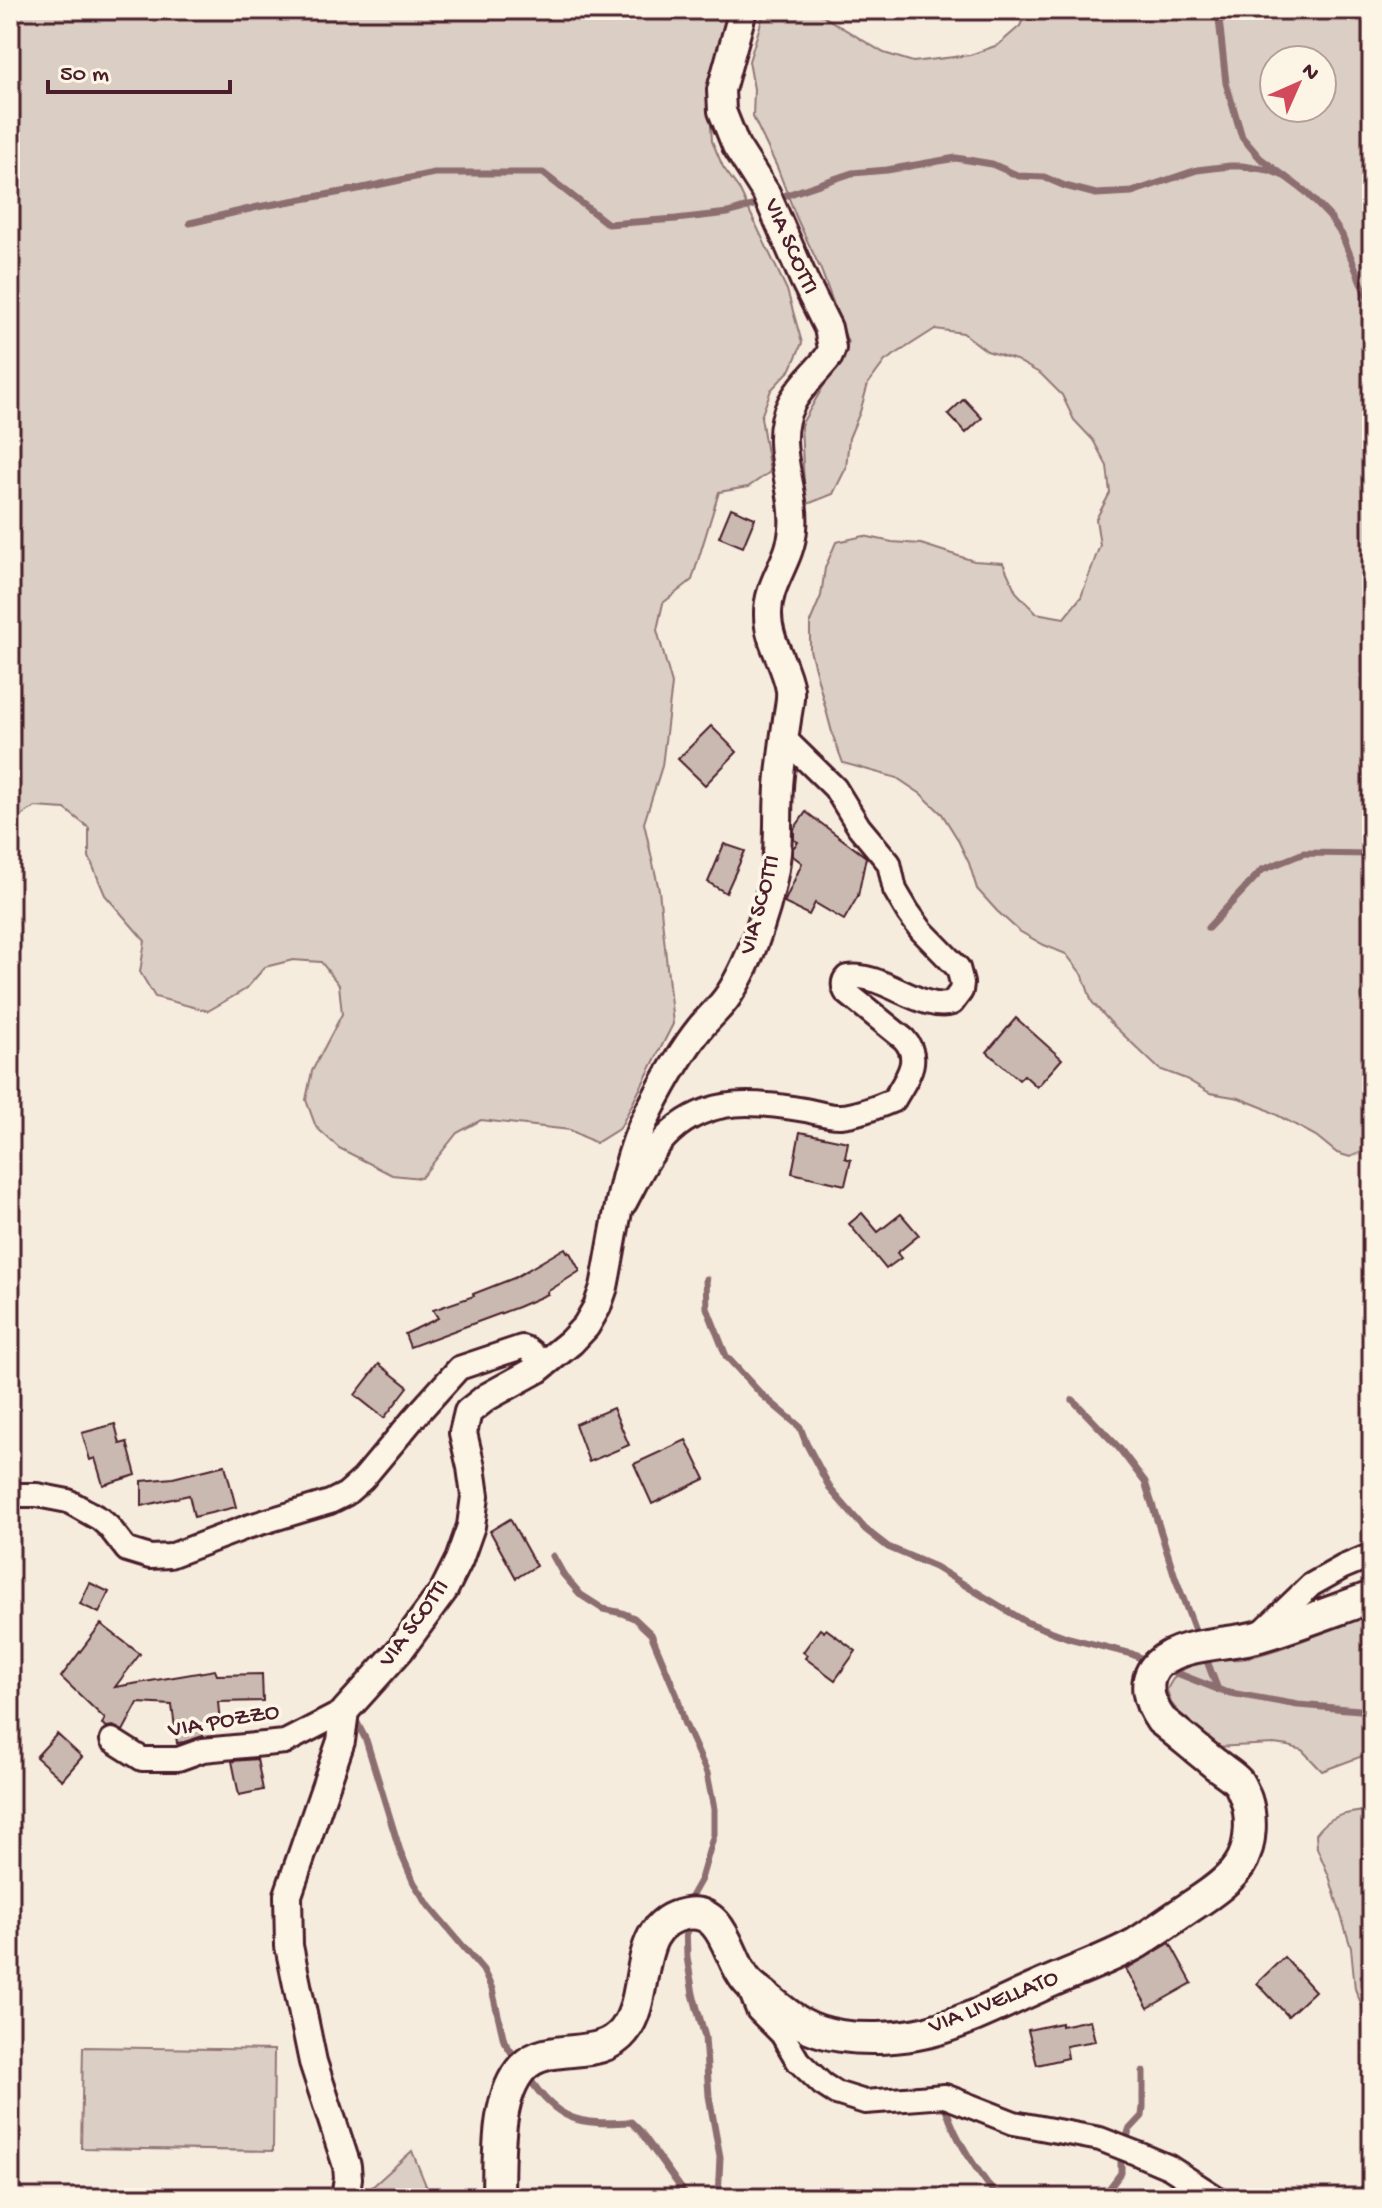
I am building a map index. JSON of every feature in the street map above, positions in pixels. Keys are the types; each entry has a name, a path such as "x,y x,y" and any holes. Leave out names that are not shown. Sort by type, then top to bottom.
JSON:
{"main road":[{"name":"VIA LIVELLATO","path":"498,2198 499,2126 510,2090 524,2067 544,2055 605,2047 624,2032 637,2007 648,1944 671,1918 700,1913 710,1918 718,1927 746,1981 795,2021 827,2033 868,2038 923,2033 983,2013 1135,1944 1195,1904 1229,1877 1242,1862 1248,1842 1249,1814 1238,1783 1161,1720 1152,1708 1148,1694 1150,1675 1157,1665 1176,1652 1257,1637 1372,1597"}],"street":[{"name":"VIA SCOTTI","path":"345,1711 400,1650 444,1590 459,1560 471,1526 475,1496 463,1433 468,1412 487,1397 538,1369 571,1342 586,1326 597,1307 631,1159 648,1113 672,1067 729,995 739,977 759,928 777,853 780,776 790,691 770,632 768,615 773,584 789,554 793,534 793,499 785,458 784,427 792,402 829,356 832,338 766,193 736,146 722,111 721,90 743,10"},
{"path":"618,1215 659,1145 682,1124 709,1110 746,1102 840,1116 894,1100 913,1066 912,1049 846,992 843,986 847,977 864,977 938,1006 952,1003 961,991 958,968 908,912 895,890 889,863 859,827 835,788 785,739"},
{"path":"10,1495 37,1495 68,1501 100,1519 127,1550 150,1557 170,1556 346,1494 363,1479 459,1368 522,1347 532,1351 538,1361 538,1369"},
{"path":"1257,1637 1311,1585 1372,1555"},
{"path":"345,1711 341,1741 288,1895 289,1946 313,2062 347,2166 345,2198"},
{"name":"VIA POZZO","path":"112,1740 142,1759 178,1759 203,1750 285,1742 345,1711"},
{"path":"746,1981 758,2010 782,2034 798,2061 836,2093 865,2102 945,2096 1014,2123 1100,2139 1169,2167 1217,2198"}],"shaded area":[{"path":"10,10 730,10 708,80 712,141 723,167 739,189 787,290 802,343 791,369 771,390 761,417 770,472 748,487 719,492 692,580 663,603 657,630 672,684 662,766 644,823 659,890 673,1024 620,1128 596,1143 570,1130 481,1120 457,1133 421,1178 392,1175 339,1148 316,1127 306,1100 312,1071 342,1014 339,985 321,962 293,960 265,967 246,989 208,1011 155,997 140,972 145,941 105,895 89,857 89,828 65,809 35,807 10,823"},
{"path":"765,10 813,10 884,53 913,62 970,55 998,45 1020,26 1027,10 1372,10 1372,1148 1350,1157 1337,1153 1316,1136 1264,1108 1239,1098 1210,1093 1186,1079 1159,1069 1092,1002 1083,976 1066,954 1019,931 977,889 969,863 942,814 921,794 897,778 843,763 810,650 810,622 821,596 825,568 836,542 864,536 921,544 974,561 1003,563 1016,592 1036,613 1064,618 1081,597 1100,545 1096,519 1110,493 1107,466 1093,440 1074,420 1062,395 1041,374 1016,360 987,351 963,333 935,329 885,361 868,384 849,438 846,468 833,494 805,505 801,425 848,343 821,270 753,117 754,89 749,61"},
{"path":"1372,1612 1372,1756 1365,1755 1322,1771 1302,1750 1288,1746 1214,1747 1171,1703 1167,1690 1172,1680 1198,1662 1258,1655"},
{"path":"1372,1810 1372,2029 1355,1989 1351,1948 1317,1848 1316,1834 1334,1818"},
{"path":"83,2047 274,2050 273,2151 81,2148"},
{"path":"412,2151 431,2198 360,2198"}],"building":[{"path":"964,399 982,418 966,433 948,414"},
{"path":"731,508 755,518 743,547 719,537"},
{"path":"711,726 737,752 705,785 678,759"},
{"path":"806,812 866,857 858,896 844,920 815,903 809,915 784,903 802,863 793,856 793,848 798,842 794,840 794,829"},
{"path":"724,844 745,851 726,893 708,882"},
{"path":"1016,1018 1062,1059 1037,1087 1024,1075 1019,1080 987,1052"},
{"path":"800,1132 848,1142 845,1158 851,1160 845,1185 792,1173"},
{"path":"862,1213 878,1232 901,1214 919,1235 897,1253 901,1258 886,1269 849,1224"},
{"path":"565,1248 580,1271 548,1294 410,1347 405,1334 438,1318 433,1310 514,1278"},
{"path":"379,1364 408,1387 384,1418 355,1395"},
{"path":"613,1408 629,1445 589,1462 575,1424"},
{"path":"115,1424 120,1444 127,1442 136,1475 103,1485 95,1458 90,1460 82,1433"},
{"path":"686,1440 705,1479 652,1504 634,1464"},
{"path":"225,1465 236,1507 194,1517 189,1495 142,1506 142,1481 173,1478"},
{"path":"510,1519 536,1566 516,1578 490,1531"},
{"path":"90,1583 109,1592 99,1613 80,1604"},
{"path":"101,1624 140,1654 115,1687 215,1670 217,1675 262,1674 263,1701 218,1702 220,1723 201,1725 203,1736 184,1742 177,1743 172,1705 138,1703 123,1731 113,1726 107,1727 102,1724 105,1719 61,1677"},
{"path":"820,1629 824,1632 826,1629 856,1651 835,1680 805,1658 807,1655 803,1652"},
{"path":"57,1734 82,1757 62,1780 36,1757"},
{"path":"257,1759 263,1790 239,1795 232,1761"},
{"path":"1170,1943 1192,1983 1148,2008 1126,1969"},
{"path":"1284,1957 1315,1991 1288,2016 1257,1983"},
{"path":"1090,2020 1095,2041 1066,2046 1068,2058 1037,2065 1028,2030"}],"waterway":[{"path":"1218,10 1226,83 1242,137 1260,158 1306,192 1329,216 1342,235 1372,310"},
{"path":"775,199 852,173 956,158 992,164 1019,176 1044,177 1096,194 1132,192 1197,170 1230,166 1269,170 1284,176"},
{"path":"190,223 434,173 543,173 608,224 728,213 764,202"},
{"path":"1208,928 1262,870 1304,853 1372,854"},
{"path":"706,1279 707,1308 726,1356 761,1394 800,1427 831,1490 865,1529 888,1547 935,1567 1026,1622 1149,1662"},
{"path":"1073,1400 1119,1448 1145,1482 1198,1638"},
{"path":"553,1556 581,1595 603,1609 634,1618 651,1634 707,1773 714,1809 714,1834 701,1879 688,1902 688,1908"},
{"path":"1204,1653 1218,1690"},
{"path":"1164,1668 1225,1692 1298,1705 1372,1711"},
{"path":"352,1713 366,1740 400,1851 414,1883 429,1906 483,1970 492,1989 504,2041 518,2062"},
{"path":"686,1924 687,1957 705,2037 709,2096 720,2157 718,2198"},
{"path":"1363,1977 1372,1975"},
{"path":"1102,2198 1121,2173 1129,2130 1142,2116 1143,2072"},
{"path":"527,2075 549,2103 571,2117 597,2123 631,2122 688,2198"},
{"path":"946,2109 962,2145 998,2198"}]}
